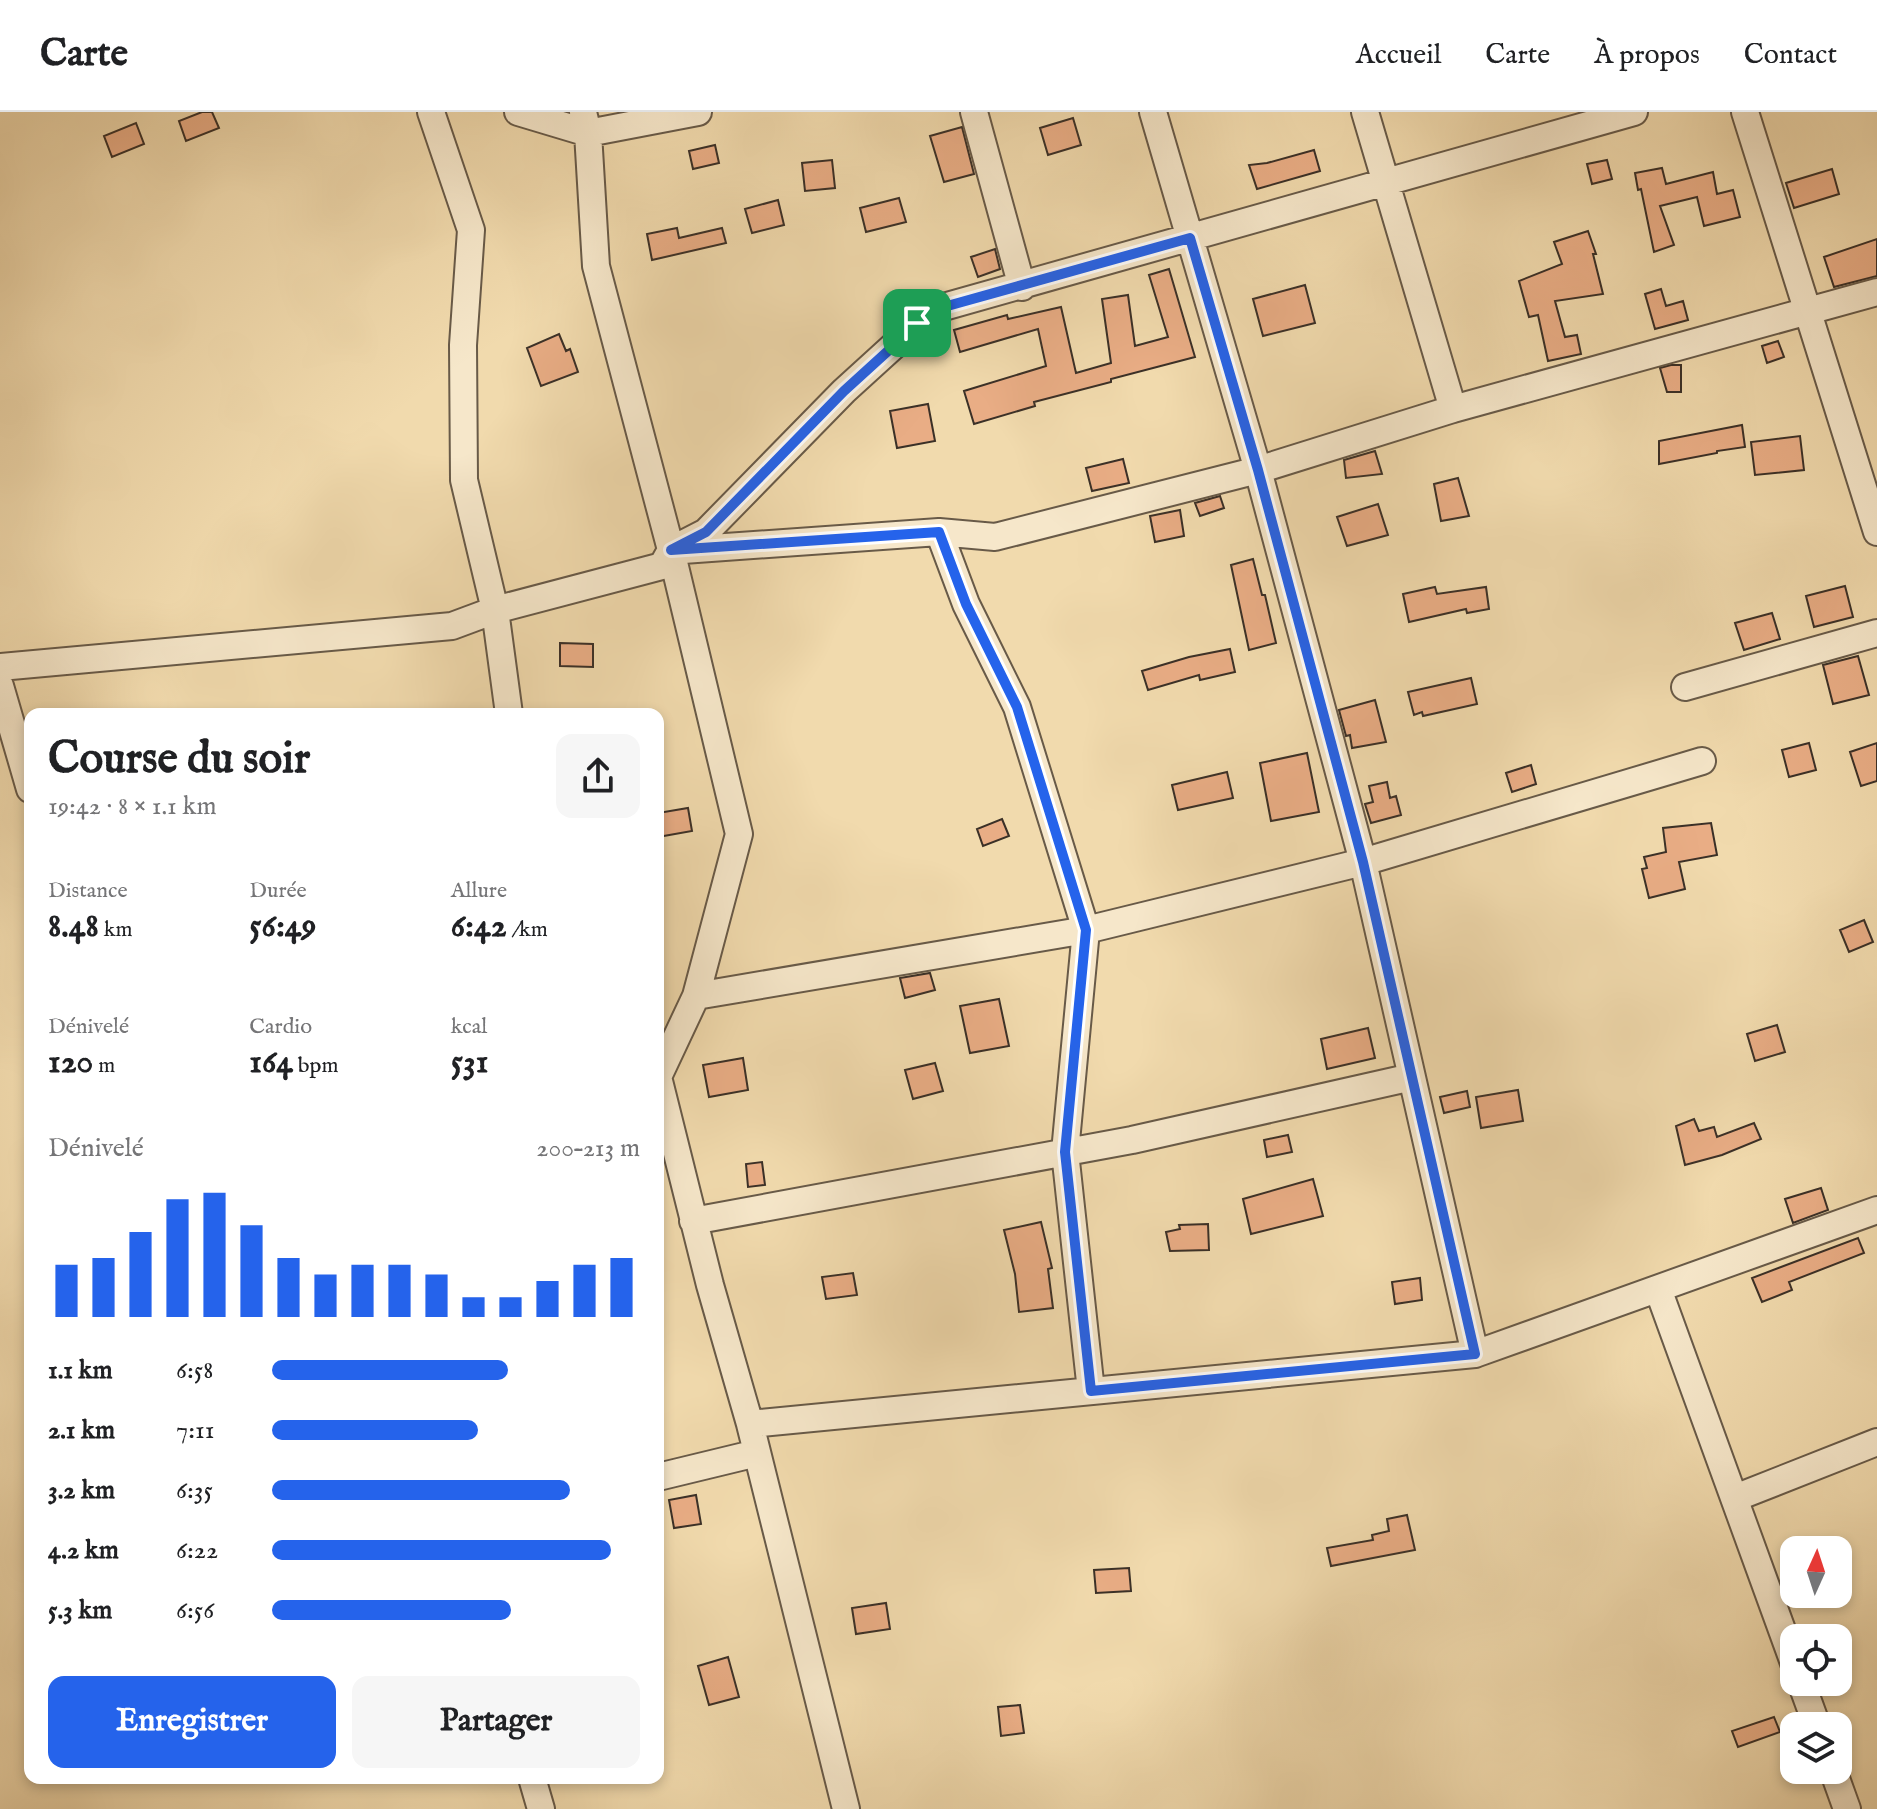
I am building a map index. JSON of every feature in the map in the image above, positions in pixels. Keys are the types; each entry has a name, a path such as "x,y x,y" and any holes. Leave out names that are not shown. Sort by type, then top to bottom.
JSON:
{"street":[{"path":"431,112 471,230 463,345 464,480 495,610 508,708"},
{"path":"518,112 586,123 698,112"},
{"path":"974,112 1022,287"},
{"path":"1153,112 1258,470 1363,862 1475,1354"},
{"path":"1365,112 1453,409"},
{"path":"0,667 452,626 495,610 662,566 671,550 706,532 844,391 933,310 1634,112"},
{"path":"1745,112 1877,532"},
{"path":"586,123 596,266 671,550 739,834 696,996 664,1064"},
{"path":"671,550 939,532 995,537 1258,470 1453,409 1877,292"},
{"path":"939,532 966,604 1017,707 1086,930 1065,1152 1091,1391"},
{"path":"1685,687 1877,633"},
{"path":"0,686 24,768"},
{"path":"696,996 1086,930 1363,862 1702,761"},
{"path":"694,1220 1065,1152 1412,1077"},
{"path":"664,1101 710,1285 750,1424 846,1809"},
{"path":"750,1424 1475,1354 1877,1210"},
{"path":"1658,1289 1780,1624"},
{"path":"1735,1498 1877,1442"},
{"path":"664,1476 757,1453"},
{"path":"534,1784 541,1809"},
{"path":"1838,1784 1847,1809"}],"building":[{"path":"202,112 212,112 219,128 186,141 179,121"},
{"path":"1073,118 1081,145 1048,155 1040,128"},
{"path":"136,123 144,144 112,157 104,136"},
{"path":"962,127 974,174 944,182 930,136"},
{"path":"715,145 719,163 693,169 689,151"},
{"path":"1314,150 1320,171 1257,189 1249,165"},
{"path":"832,160 835,188 805,191 802,163"},
{"path":"1607,160 1612,179 1592,184 1587,164"},
{"path":"1662,168 1666,184 1713,172 1717,194 1733,190 1740,217 1704,226 1697,197 1660,206 1674,245 1654,252 1635,173"},
{"path":"1832,169 1839,194 1794,208 1786,183"},
{"path":"899,198 906,222 866,232 860,208"},
{"path":"778,200 784,225 752,233 745,209"},
{"path":"677,228 679,238 722,228 726,243 652,260 647,234"},
{"path":"1588,231 1596,254 1593,254 1603,294 1555,301 1565,337 1577,335 1581,354 1548,361 1538,315 1529,317 1519,281 1562,264 1554,242"},
{"path":"1877,239 1877,276 1834,287 1824,257"},
{"path":"995,249 1000,269 978,277 971,257"},
{"path":"1169,269 1195,357 1034,402 1035,406 974,424 964,391 1046,366 1038,329 960,352 954,330 1007,315 1008,319 1061,307 1076,373 1111,363 1102,299 1128,295 1135,346 1168,337 1149,275"},
{"path":"1305,285 1315,323 1263,336 1253,299"},
{"path":"1661,289 1666,306 1683,301 1688,320 1655,329 1645,294"},
{"path":"559,334 566,351 570,349 578,372 541,386 527,348"},
{"path":"1778,341 1784,357 1767,363 1762,346"},
{"path":"1681,365 1681,392 1667,392 1660,368"},
{"path":"928,404 935,441 897,448 890,411"},
{"path":"1742,425 1745,447 1659,464 1659,441"},
{"path":"1800,436 1804,470 1755,475 1751,442"},
{"path":"1375,451 1382,474 1346,478 1344,460"},
{"path":"1123,459 1129,483 1092,491 1086,468"},
{"path":"1458,478 1469,516 1441,521 1434,484"},
{"path":"1220,496 1224,508 1200,516 1195,503"},
{"path":"1378,504 1388,535 1347,546 1337,517"},
{"path":"1180,510 1184,536 1155,542 1150,516"},
{"path":"1253,559 1276,643 1249,650 1231,565"},
{"path":"1845,586 1853,617 1814,627 1806,596"},
{"path":"1435,587 1437,594 1486,587 1489,609 1467,613 1466,609 1409,622 1403,594"},
{"path":"1772,613 1780,639 1744,650 1735,623"},
{"path":"560,643 593,644 593,667 560,666"},
{"path":"1230,649 1235,672 1200,680 1199,675 1148,690 1142,671"},
{"path":"1858,656 1869,695 1833,704 1823,665"},
{"path":"1471,678 1477,704 1423,716 1422,712 1414,715 1408,692"},
{"path":"1375,700 1386,742 1352,748 1339,710"},
{"path":"1809,743 1816,770 1789,777 1782,750"},
{"path":"1877,743 1877,781 1861,786 1850,752"},
{"path":"1307,753 1319,812 1271,821 1260,763"},
{"path":"1531,765 1536,784 1512,792 1506,773"},
{"path":"1227,772 1233,798 1178,810 1172,785"},
{"path":"1387,782 1390,798 1396,796 1401,815 1371,823 1365,804 1373,802 1369,786"},
{"path":"688,808 692,831 664,836 664,812"},
{"path":"1002,819 1009,836 983,846 977,829"},
{"path":"1711,823 1717,855 1679,862 1685,889 1649,898 1642,869 1647,868 1644,857 1666,852 1663,828"},
{"path":"1864,920 1873,942 1849,952 1840,930"},
{"path":"930,973 935,990 905,998 900,978"},
{"path":"999,999 1009,1046 970,1053 960,1006"},
{"path":"1777,1025 1785,1052 1755,1061 1747,1034"},
{"path":"1368,1028 1375,1058 1327,1069 1321,1039"},
{"path":"743,1058 748,1090 709,1097 703,1065"},
{"path":"935,1063 943,1091 913,1099 905,1070"},
{"path":"1518,1090 1523,1121 1481,1128 1476,1097"},
{"path":"1467,1091 1470,1107 1444,1113 1440,1097"},
{"path":"1694,1119 1699,1131 1714,1127 1717,1137 1754,1123 1761,1139 1722,1155 1685,1165 1676,1126"},
{"path":"1288,1135 1292,1152 1267,1157 1264,1140"},
{"path":"762,1162 765,1185 748,1187 746,1164"},
{"path":"1313,1179 1323,1216 1251,1234 1243,1199"},
{"path":"1821,1188 1828,1210 1793,1223 1785,1199"},
{"path":"1041,1222 1052,1268 1048,1269 1053,1308 1019,1312 1015,1274 1004,1230"},
{"path":"1208,1224 1209,1250 1170,1251 1166,1232 1180,1229 1179,1225"},
{"path":"1858,1238 1864,1253 1789,1282 1792,1290 1762,1302 1752,1278"},
{"path":"853,1273 857,1295 826,1299 822,1277"},
{"path":"1420,1278 1422,1300 1395,1304 1392,1282"},
{"path":"696,1495 701,1524 674,1528 669,1500"},
{"path":"1407,1515 1415,1550 1331,1566 1327,1548 1373,1540 1372,1535 1389,1531 1387,1519"},
{"path":"1129,1568 1131,1591 1096,1593 1094,1570"},
{"path":"886,1603 890,1629 856,1634 852,1608"},
{"path":"728,1657 739,1697 709,1705 698,1666"},
{"path":"1020,1705 1024,1733 1001,1736 998,1707"},
{"path":"1774,1717 1780,1732 1738,1747 1732,1731"}],"route":[{"path":"1190,238 1258,470 1363,862 1475,1354 1091,1391 1065,1152 1086,930 1017,707 966,604 939,532 671,550 706,532 844,391 917,323 933,310 1190,238"}]}
